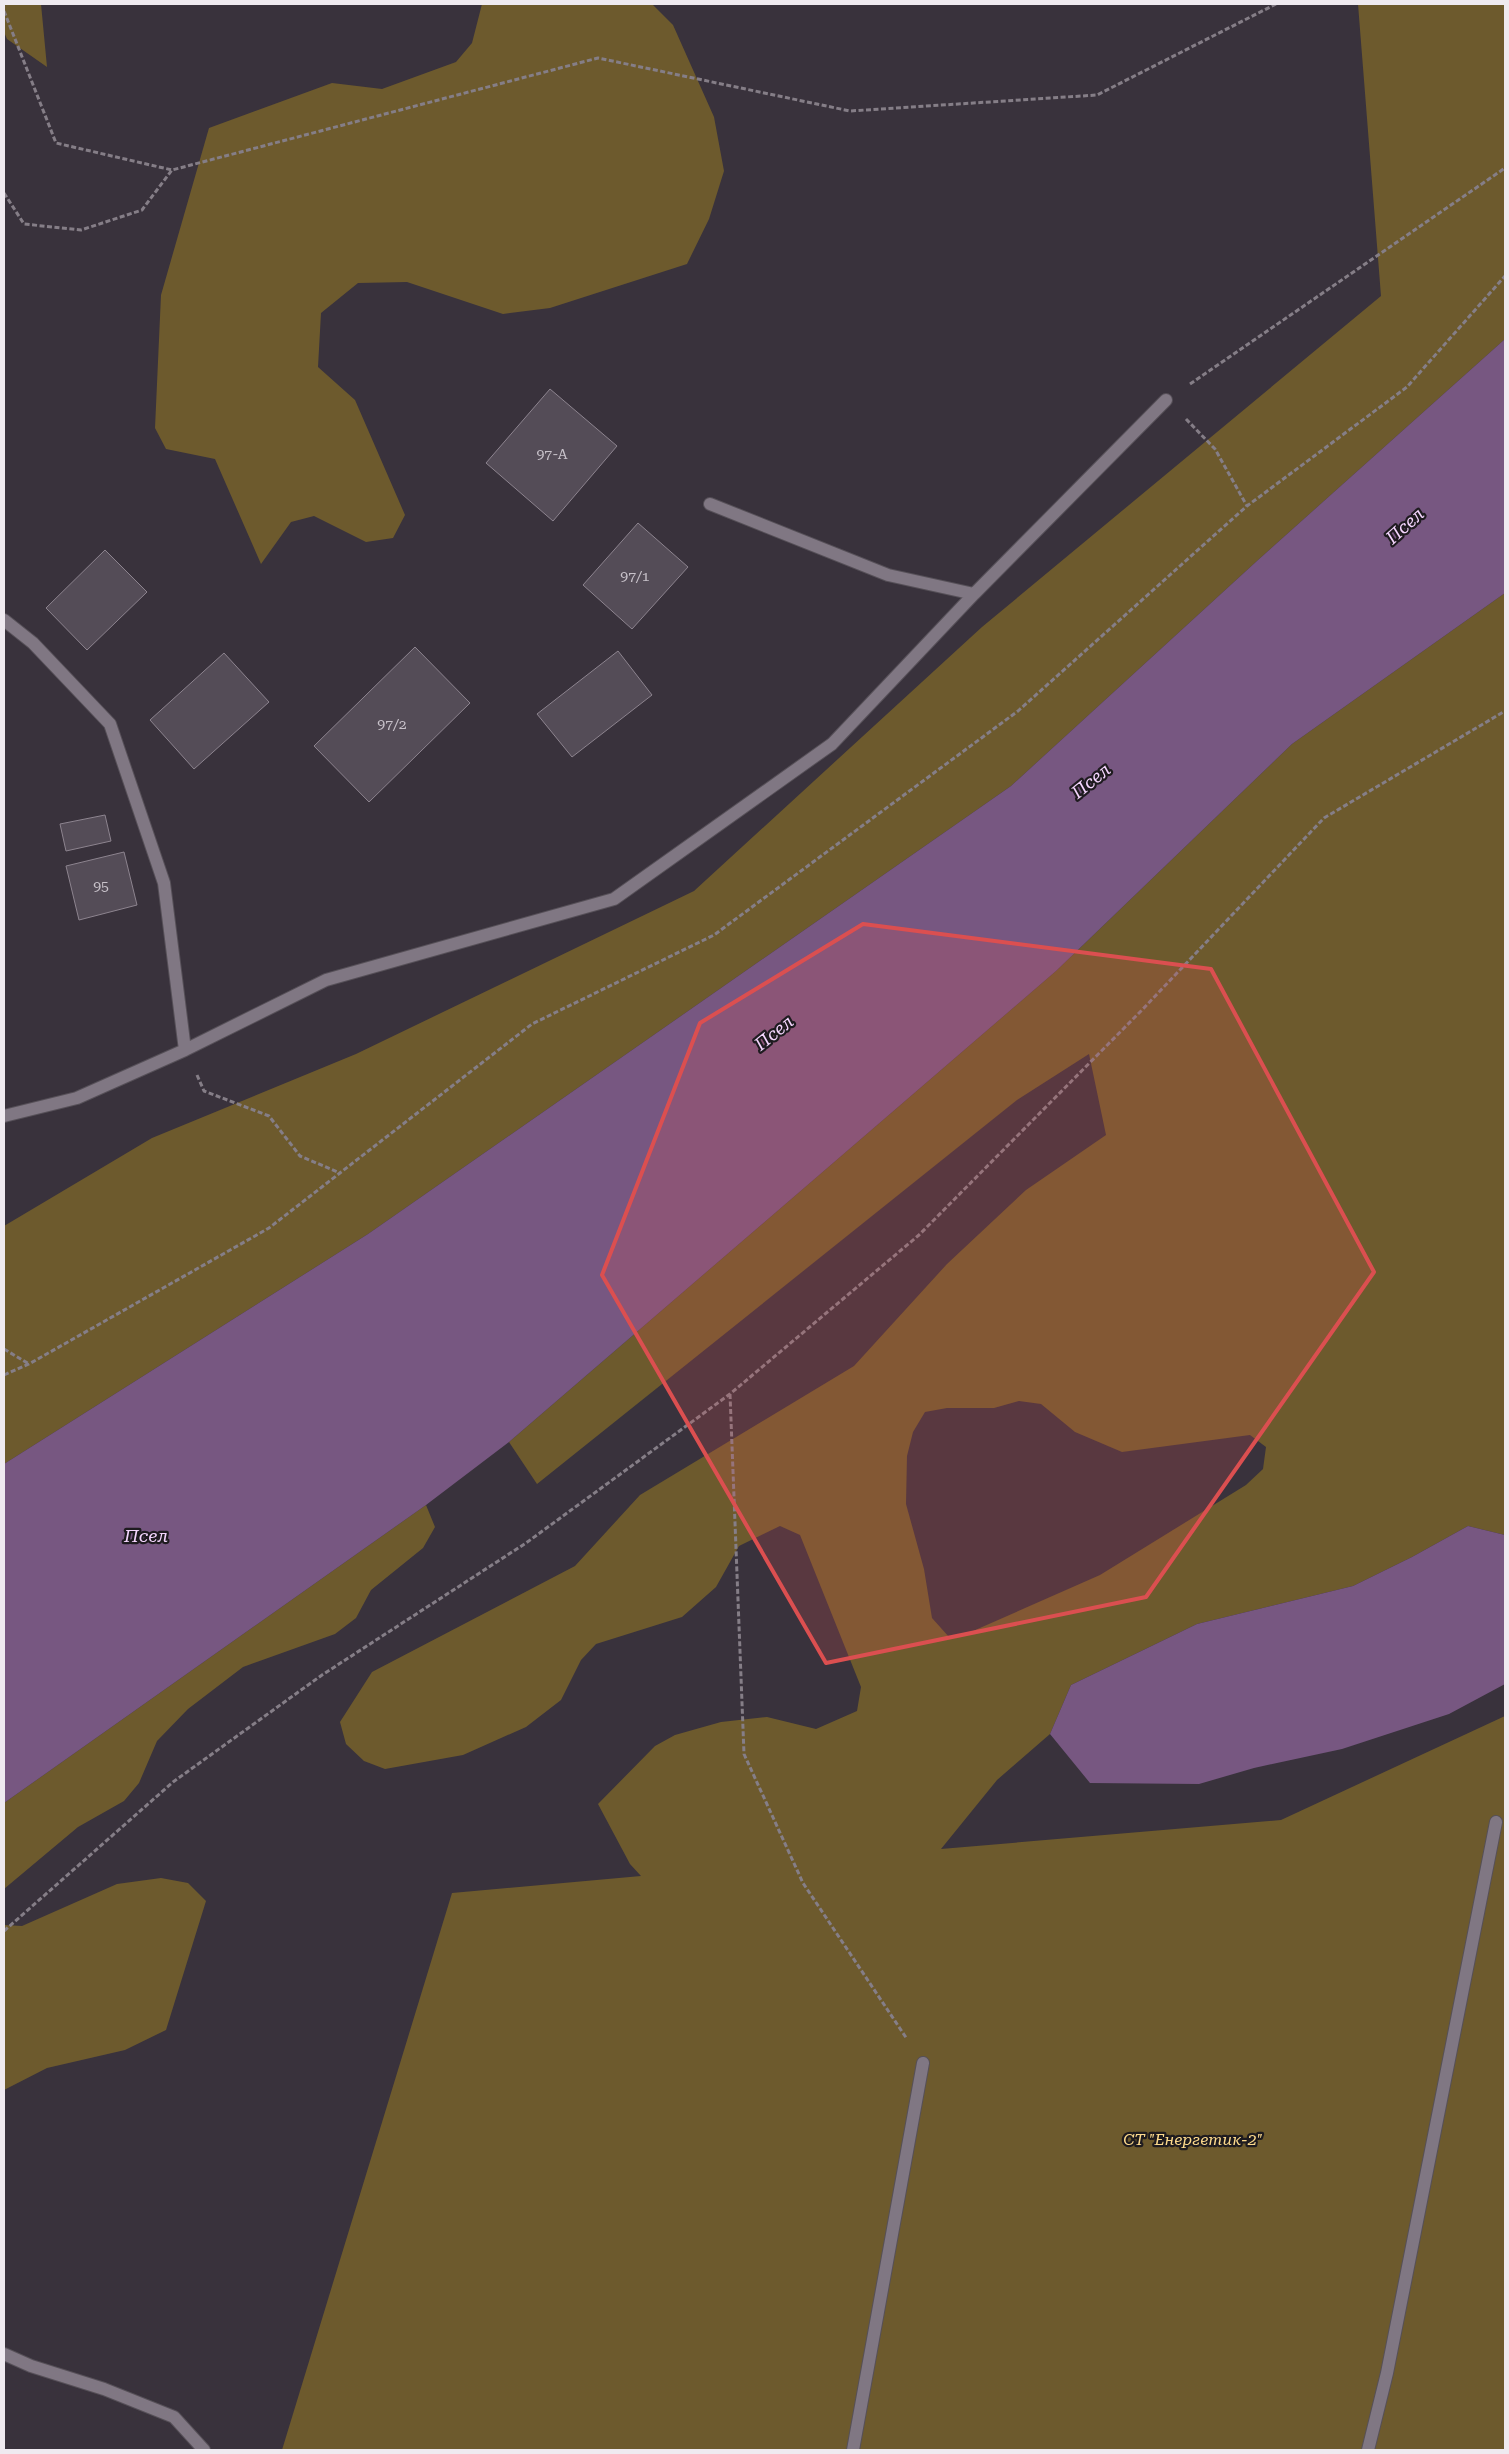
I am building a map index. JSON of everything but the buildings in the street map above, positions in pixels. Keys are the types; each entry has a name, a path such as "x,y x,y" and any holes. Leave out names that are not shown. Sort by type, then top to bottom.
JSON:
{"street":[{"path":"4,1116 77,1098 185,1050 326,980 614,899 832,744 974,594 1166,400"},
{"path":"710,504 888,575 974,594"},
{"path":"4,620 33,643 110,724 164,883 185,1050"},
{"path":"1368,2450 1387,2372 1496,1822"},
{"path":"853,2450 923,2064"},
{"path":"4,2354 31,2366 104,2389 174,2417 204,2450"}],"path":[{"path":"4,11 56,143 172,170 598,58 850,111 1097,95 1276,4"},
{"path":"1247,506 1215,449 1166,400 1505,168"},
{"path":"4,193 24,224 81,230 142,210 172,170"},
{"path":"4,1375 29,1364 269,1228 532,1024 714,935 1018,711 1247,506 1408,387 1505,276"},
{"path":"4,1931 173,1782 322,1675 526,1543 730,1394 919,1235 1141,1011 1324,818 1505,711"},
{"path":"185,1050 204,1091 269,1116 300,1156 340,1173"},
{"path":"4,1349 29,1364"},
{"path":"730,1394 744,1754 803,1883 923,2064"}],"highlighted area":[{"path":"863,924 1211,969 1374,1272 1146,1597 826,1663 602,1275 700,1023"}],"green space":[{"path":"4,4 41,4 47,67 7,39 4,32"},
{"path":"482,4 652,4 673,25 714,117 724,171 709,219 687,264 550,308 503,314 407,282 358,283 321,313 318,367 355,400 405,515 393,538 366,542 314,516 291,522 261,564 215,459 166,449 155,428 161,295 209,128 332,83 382,89 456,62 472,43"},
{"path":"1358,4 1505,4 1505,339 1258,560 1011,786 368,1234 4,1464 4,1226 152,1138 356,1054 694,891 982,627 1381,296"},
{"name":"СТ \"Енергетик-2\"","path":"1505,593 1505,1535 1468,1526 1412,1557 1353,1586 1197,1624 1071,1685 1050,1734 997,1780 941,1849 1281,1820 1505,1716 1505,2450 282,2450 452,1893 641,1876 630,1864 598,1804 655,1746 675,1735 721,1722 767,1717 816,1729 857,1711 861,1687 800,1535 780,1526 739,1546 716,1587 682,1617 596,1644 581,1660 561,1700 526,1727 463,1755 385,1769 364,1761 346,1744 340,1722 372,1672 575,1566 640,1495 854,1366 947,1264 1026,1190 1106,1135 1089,1054 1017,1100 537,1484 509,1442 1056,971 1292,744","holes":["1019,1401 1041,1404 1075,1432 1122,1452 1250,1435 1266,1447 1263,1469 1246,1485 1100,1575 973,1631 949,1637 932,1618 924,1569 906,1504 907,1456 913,1432 925,1412 947,1408 994,1408"]},
{"path":"426,1505 435,1527 423,1548 371,1590 356,1618 335,1634 243,1667 188,1709 157,1741 139,1783 124,1801 78,1827 4,1889 4,1803"},
{"path":"161,1878 188,1883 206,1901 166,2030 125,2050 47,2068 4,2090 4,1925 22,1926 117,1884"}],"water":[{"name":"Псел","path":"1505,339 1505,593 1292,744 1056,971 509,1442 426,1505 4,1803 4,1464 368,1234 1011,786 1258,560"},
{"path":"1468,1526 1505,1535 1505,1684 1449,1714 1342,1749 1254,1768 1199,1784 1090,1783 1050,1734 1071,1685 1197,1624 1353,1586 1412,1557"}]}
